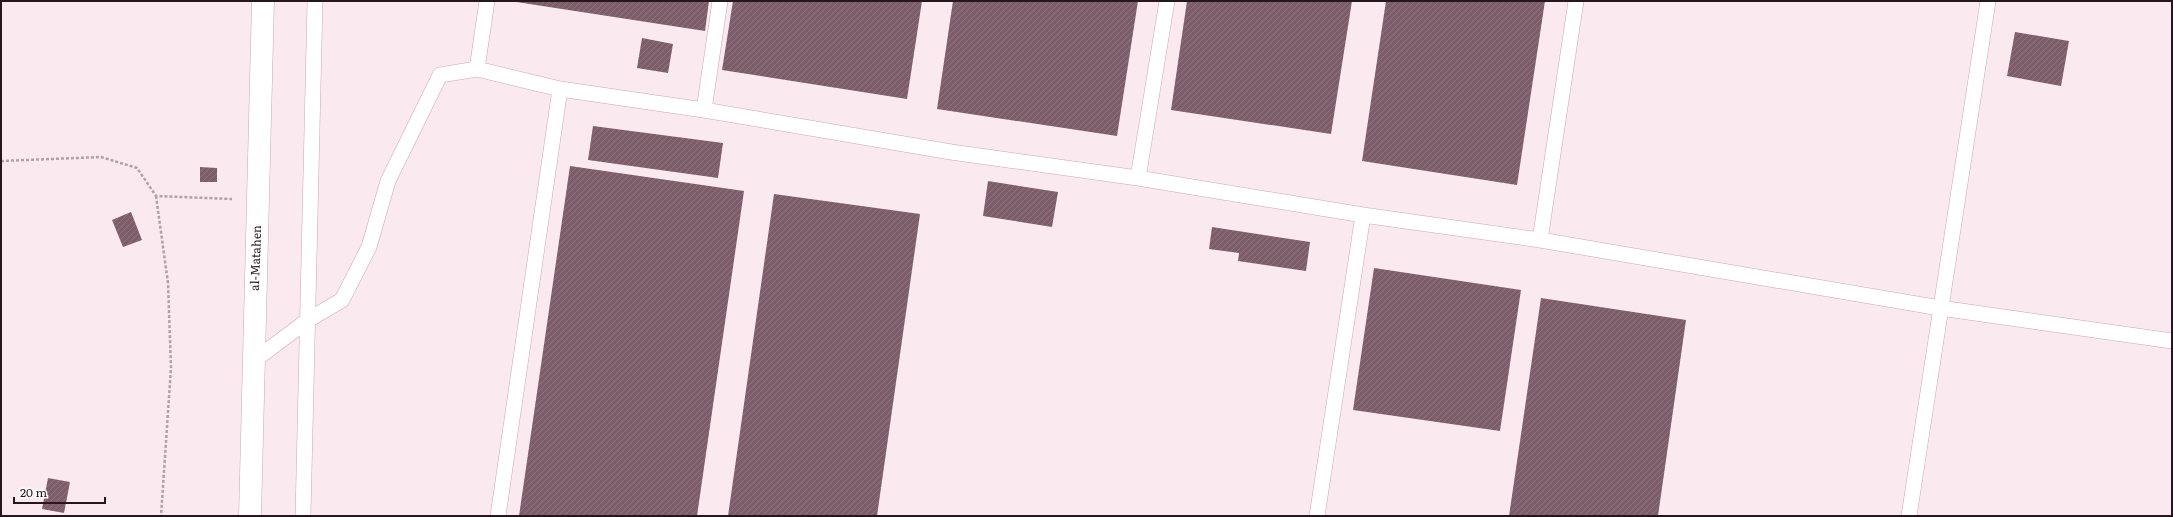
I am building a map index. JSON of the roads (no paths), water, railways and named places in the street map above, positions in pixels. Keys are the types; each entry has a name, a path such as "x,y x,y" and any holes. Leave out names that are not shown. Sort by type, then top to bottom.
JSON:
{"main road":[{"name":"al-Matahen","path":"250,516 252,362 263,1"}],"lane":[{"path":"303,516 315,1"},
{"path":"477,69 487,1"},
{"path":"704,110 720,1"},
{"path":"1138,178 1167,1"},
{"path":"1540,240 1576,1"},
{"path":"1909,516 1988,1"},
{"path":"252,362 308,320 342,300 369,247 388,181 440,75 477,69 560,89 704,110 950,152 1138,178 1363,215 1540,240 1940,308 2172,341"},
{"path":"498,516 560,89"},
{"path":"1317,516 1363,215"}]}
